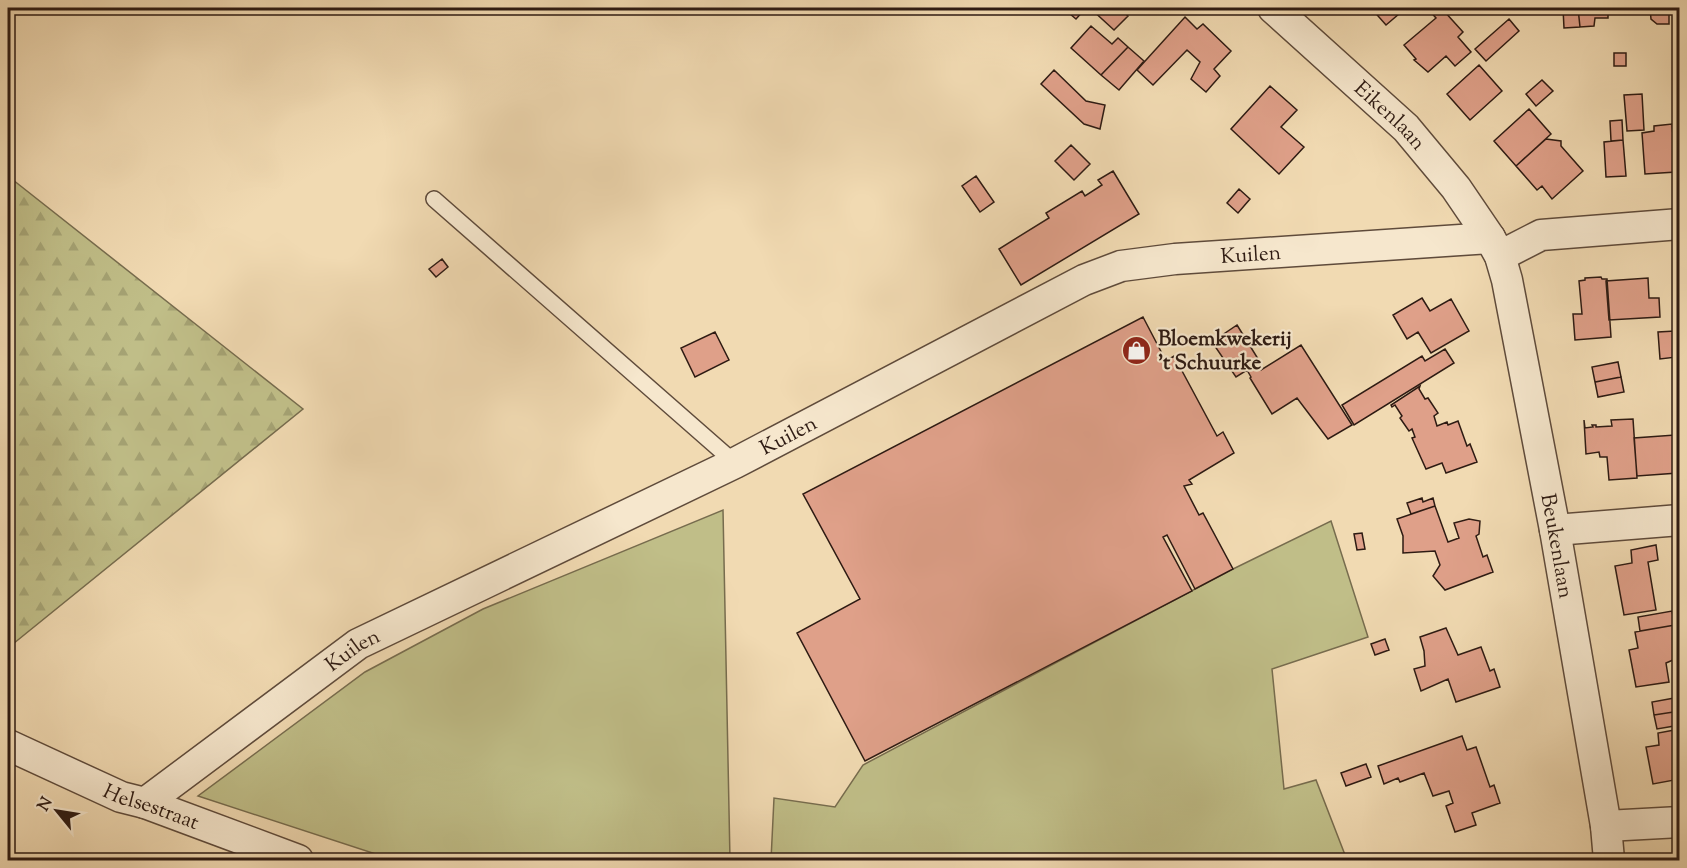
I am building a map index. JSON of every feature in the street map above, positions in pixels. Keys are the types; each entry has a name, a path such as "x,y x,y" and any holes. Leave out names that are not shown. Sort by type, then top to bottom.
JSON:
{"street":[{"name":"Eikenlaan","path":"1280,9 1406,128 1456,188 1495,247"},
{"path":"1495,247 1541,235 1680,224"},
{"name":"Kuilen","path":"145,803 358,644 735,463 1084,280 1121,266 1186,258 1495,247"},
{"name":"Beukenlaan","path":"1495,247 1507,280 1555,530 1606,826 1609,861"},
{"path":"1555,530 1680,520"},
{"name":"Helsestraat","path":"8,745 121,797 145,803 298,861"},
{"path":"1606,826 1680,822"}],"lane":[{"path":"434,199 735,463"}],"green space":[{"path":"8,176 303,409 8,648"},
{"path":"723,510 730,860 394,860 198,796 365,672 483,609"},
{"path":"1331,521 1368,637 1272,669 1284,789 1316,780 1347,860 771,860 774,798 835,807 863,765 1231,570"}],"building":[{"path":"1063,8 1086,8 1076,19"},
{"path":"1090,8 1119,8 1128,16 1114,30"},
{"path":"1371,8 1406,8 1386,25"},
{"path":"1427,8 1447,8 1444,11 1463,32 1458,37 1471,52 1455,66 1446,56 1428,72 1414,60 1416,59 1404,45 1436,18"},
{"path":"1563,8 1578,8 1580,27 1564,28"},
{"path":"1578,8 1608,8 1608,18 1595,18 1594,26 1580,27"},
{"path":"1650,8 1669,8 1669,24 1657,24 1651,19"},
{"path":"1680,9 1680,38 1675,38 1673,10"},
{"path":"1185,17 1197,29 1203,24 1231,51 1214,69 1220,76 1206,92 1191,79 1200,62 1187,50 1153,85 1137,70"},
{"path":"1509,19 1519,31 1486,61 1475,49"},
{"path":"1091,26 1112,44 1118,38 1128,47 1101,75 1071,48"},
{"path":"1128,47 1144,61 1119,90 1101,75"},
{"path":"1614,53 1626,53 1626,66 1614,66"},
{"path":"1479,65 1502,91 1470,120 1447,94"},
{"path":"1054,70 1086,101 1105,105 1100,129 1084,124 1041,84"},
{"path":"1542,80 1553,91 1536,106 1526,94"},
{"path":"1270,86 1297,110 1281,127 1304,147 1279,174 1231,129"},
{"path":"1642,94 1644,130 1627,131 1624,95"},
{"path":"1529,109 1551,134 1516,166 1494,141"},
{"path":"1622,120 1623,140 1611,141 1610,121"},
{"path":"1672,124 1680,124 1680,172 1676,172"},
{"path":"1672,124 1676,172 1645,174 1642,133 1654,131 1654,126"},
{"path":"1546,139 1561,141 1561,146 1583,171 1552,199 1542,186 1537,190 1516,166"},
{"path":"1623,140 1626,176 1606,177 1604,142"},
{"path":"1071,145 1090,164 1074,180 1055,161"},
{"path":"1113,171 1139,214 1021,285 999,249 1049,218 1046,213 1082,191 1085,196 1102,185 1098,180"},
{"path":"976,176 994,202 980,212 962,186"},
{"path":"1239,189 1250,199 1238,213 1227,203"},
{"path":"442,259 448,267 436,277 429,269"},
{"path":"1585,278 1607,279 1611,337 1575,340 1573,314 1582,314 1579,281"},
{"path":"1648,278 1649,298 1659,298 1660,317 1609,320 1606,281"},
{"path":"1422,298 1430,311 1451,299 1469,331 1431,353 1418,332 1407,339 1393,315"},
{"path":"1143,317 1166,361 1174,356 1217,436 1223,432 1234,453 1189,480 1192,484 1184,486 1199,515 1203,513 1233,569 1195,589 1167,535 1163,537 1192,591 865,761 797,633 860,599 803,494"},
{"path":"1237,325 1260,362 1257,364 1261,370 1301,345 1352,425 1328,439 1297,398 1272,414 1247,370 1236,377 1212,342"},
{"path":"1680,330 1680,369 1677,369 1675,331"},
{"path":"1675,331 1677,369 1676,357 1660,359 1658,332"},
{"path":"715,332 729,360 695,377 681,348"},
{"path":"1445,349 1454,363 1354,425 1342,405 1422,356 1425,361"},
{"path":"1618,362 1621,377 1595,382 1592,367"},
{"path":"1621,377 1624,392 1598,397 1595,382"},
{"path":"1420,386 1419,389 1425,399 1428,398 1438,413 1434,416 1437,426 1458,421 1467,446 1470,444 1477,462 1446,473 1442,463 1426,469 1412,438 1415,437 1412,429 1409,431 1395,405 1392,407 1391,405"},
{"path":"1674,396 1680,396 1680,425 1675,425"},
{"path":"1633,419 1637,478 1609,480 1607,457 1600,457 1599,452 1586,454 1584,420 1585,428 1593,427 1592,425 1612,426 1611,420"},
{"path":"1675,435 1678,473 1637,476 1634,438"},
{"path":"1422,498 1423,502 1433,498 1435,506 1411,514 1407,503"},
{"path":"1435,506 1448,542 1459,538 1454,523 1469,519 1480,521 1479,534 1476,536 1483,557 1487,555 1493,572 1445,590 1433,576 1440,565 1435,551 1403,553 1403,536 1397,519"},
{"path":"1362,533 1365,549 1357,550 1354,534"},
{"path":"1656,545 1658,560 1648,562 1656,610 1624,615 1615,566 1632,563 1631,550"},
{"path":"1672,611 1675,625 1640,631 1638,617"},
{"path":"1680,625 1680,657 1666,663 1669,682 1636,687 1629,650 1638,648 1635,632"},
{"path":"1446,628 1458,655 1481,647 1490,671 1494,669 1500,687 1456,702 1448,679 1421,691 1414,669 1425,666 1420,637"},
{"path":"1385,639 1389,650 1375,655 1371,644"},
{"path":"1680,697 1680,711 1654,715 1652,702"},
{"path":"1680,711 1680,725 1657,729 1654,715"},
{"path":"1680,729 1680,779 1653,784 1646,747 1659,745 1658,733"},
{"path":"1462,736 1467,750 1476,747 1490,787 1494,785 1500,803 1472,813 1476,825 1455,832 1446,806 1453,803 1449,791 1433,796 1424,773 1400,782 1398,778 1384,784 1378,766"},
{"path":"1366,764 1371,777 1346,786 1341,773"}],"place":[{"name":"Bloemkwekerij 't Schuurke","path":"1137,350"}]}
